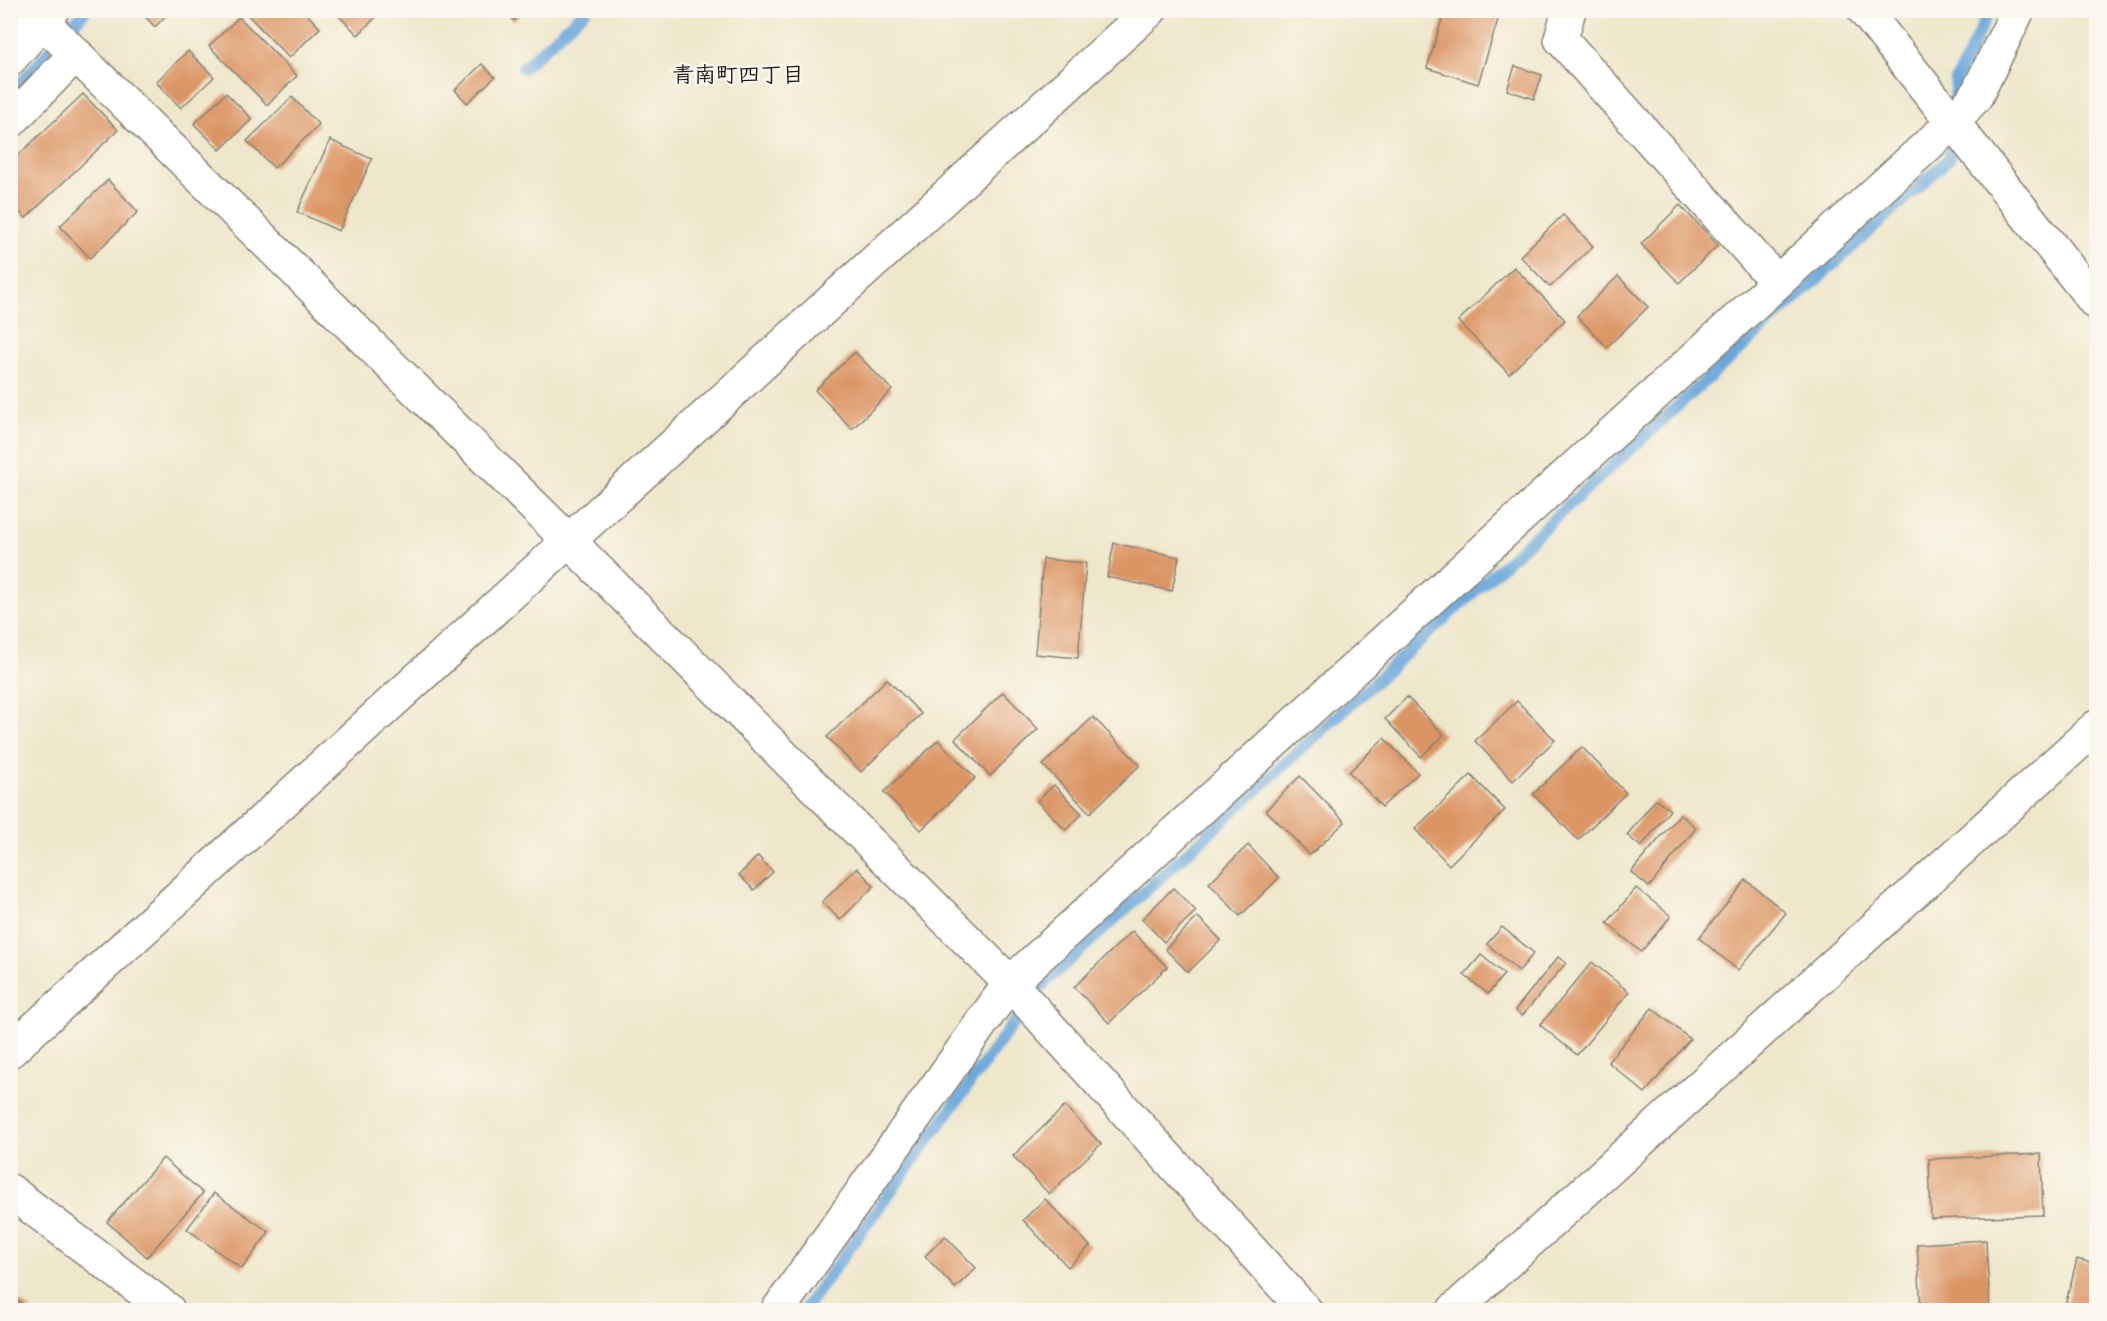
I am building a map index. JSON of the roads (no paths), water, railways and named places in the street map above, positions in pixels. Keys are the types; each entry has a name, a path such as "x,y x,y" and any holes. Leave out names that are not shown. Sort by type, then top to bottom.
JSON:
{"street":[{"path":"10,1052 1150,10"},
{"path":"1569,10 1561,39 1778,282"},
{"path":"1864,10 2097,303"},
{"path":"778,1311 1010,983 1953,122 1976,96 2018,10"},
{"path":"10,59 41,14 76,54 568,540 1010,983 1305,1311"},
{"path":"10,122 76,54"},
{"path":"1454,1311 2097,727"},
{"path":"10,1191 168,1311"}],"waterway":[{"path":"10,95 86,10"},
{"path":"523,68 586,10"},
{"path":"1953,111 1956,80 1990,10"},
{"path":"804,1310 1040,987 1949,159 1952,131"}],"district":[{"name":"青南町四丁目","path":"738,74"}]}
